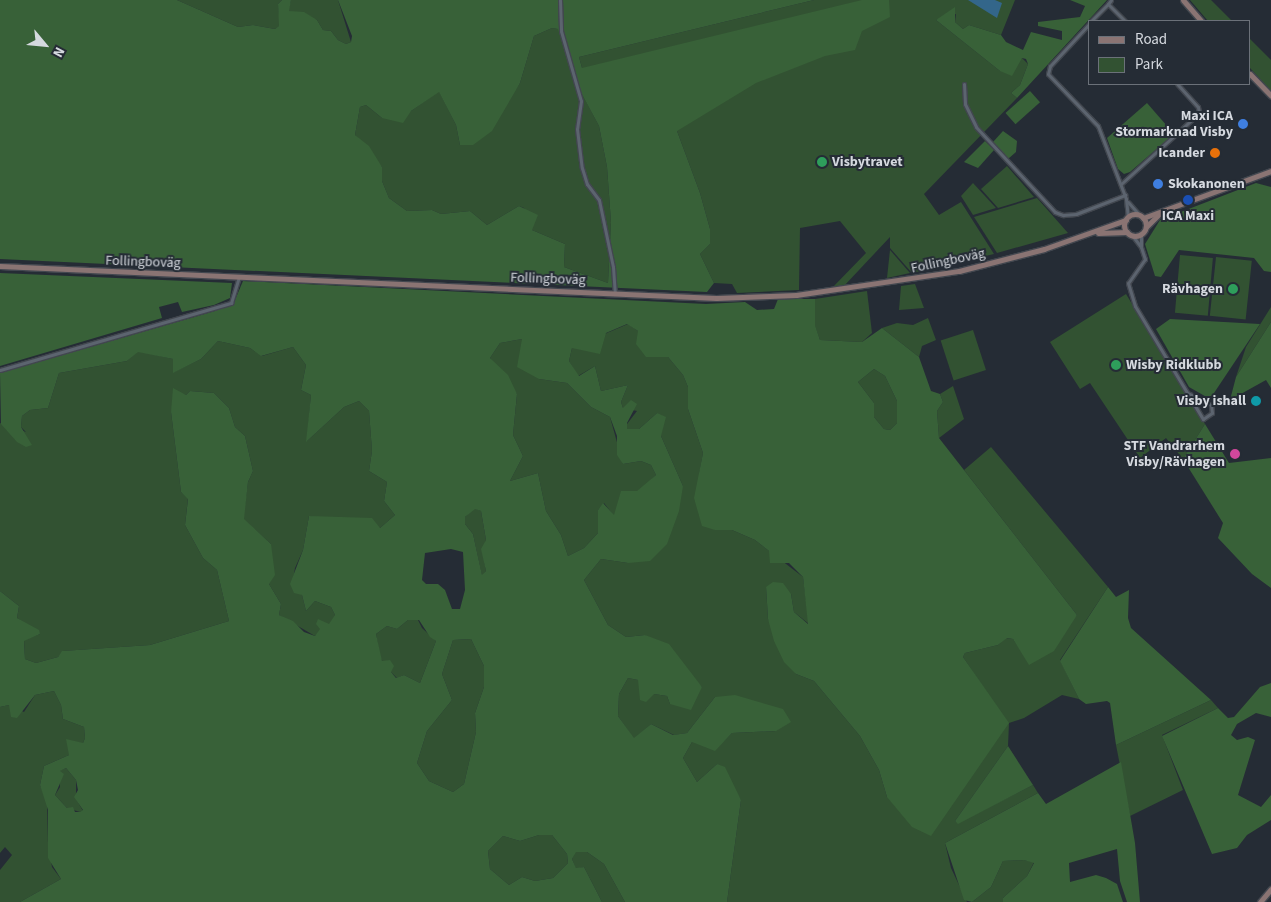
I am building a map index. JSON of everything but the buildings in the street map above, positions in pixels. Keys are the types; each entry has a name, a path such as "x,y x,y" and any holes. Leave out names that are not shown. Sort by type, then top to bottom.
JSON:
{"main road":[{"path":"1183,2 1200,20"},
{"path":"1251,75 1271,96"},
{"path":"1145,228 1141,217 1271,171"},
{"path":"1141,234 1145,228 1170,206"},
{"name":"Follingboväg","path":"0,266 722,298 833,292 959,271 1088,234 1127,219 1141,217"},
{"path":"1127,219 1129,234"},
{"name":"Follingboväg","path":"1088,234 1141,234"},
{"path":"1260,902 1271,888"}],"street":[{"path":"560,0 561,31 581,101 578,129 582,168 587,184 599,200 613,267 615,293"},
{"path":"1093,20 1111,0"},
{"path":"1108,4 1124,20"},
{"path":"1088,25 1050,66 1048,74 1098,126 1126,197 1141,217"},
{"path":"964,84 965,104 976,127 1055,212 1063,215 1076,214 1126,197"},
{"path":"1121,184 1198,116 1198,107 1178,85"},
{"path":"1126,197 1127,219"},
{"path":"1129,234 1141,247"},
{"path":"1141,234 1141,247 1146,261 1130,278 1129,291 1150,334 1203,419 1212,413 1211,405 1189,394"},
{"path":"0,370 231,302 239,277"}],"green space":[{"path":"0,0 177,0 238,27 253,25 275,29 279,26 278,4 282,0 291,0 289,11 304,12 317,20 323,30 331,31 338,40 346,44 351,42 352,36 338,0 814,0 579,57 582,68 862,0 889,0 890,17 862,31 855,50 825,56 756,83 677,131 700,193 710,229 710,244 700,254 714,283 707,292 0,259","holes":["552,28 558,29 571,74 599,126 607,167 611,222 608,283 564,267 565,244 532,230 538,215 519,206 487,225 470,211 441,214 432,210 407,211 389,198 382,181 382,167 369,146 355,135 360,107 366,105 382,118 403,123 411,111 439,92 456,125 460,145 473,145 492,131 520,83 534,36"]},
{"path":"177,0 282,0 278,4 280,26 275,29 253,25 238,27"},
{"path":"291,0 338,0 351,42 346,44 338,40 331,31 323,30 317,20 288,11"},
{"name":"Visbytravet","path":"814,0 1015,0 1001,35 969,25 963,29 955,22 956,14 936,20 1000,71 1022,58 1028,64 1020,85 1011,93 1017,98 924,194 939,215 961,202 994,254 912,273 890,248 890,237 844,286 832,288 866,253 840,221 800,228 799,290 737,293 732,284 714,283 700,254 710,244 710,229 700,193 677,131 582,68 579,57"},
{"path":"1070,0 1107,0 1017,98 1011,93 1020,85 1028,64 1026,59 1022,58 1012,76 1000,71 936,20 955,7 955,22 963,29 969,25 1001,35 1006,42 1023,50 1031,32 1062,40 1062,31 1038,26 1038,22 1080,17 1085,6"},
{"path":"1190,0 1211,0 1231,20 1207,20"},
{"path":"552,28 559,29 571,73 599,126 607,167 611,222 608,283 564,267 565,244 532,230 524,208 519,206 487,225 470,211 441,214 432,210 407,211 389,198 382,181 382,167 355,135 360,107 366,105 382,118 411,111 439,91 456,125 460,145 505,105 520,83 534,36"},
{"path":"1251,40 1271,60 1271,91 1251,69"},
{"path":"1030,91 1040,102 1016,124 1005,113"},
{"path":"1147,103 1174,134 1130,172 1124,174 1118,169 1107,138"},
{"path":"1003,131 1017,141 1016,152 1008,159 993,142"},
{"path":"985,141 994,150 978,168 964,162"},
{"path":"1007,166 1034,197 998,208 981,189"},
{"path":"973,183 996,208 973,215 961,196"},
{"path":"1256,183 1271,187 1271,272 1264,271 1254,258 1179,250 1161,277 1155,276 1145,244 1160,220"},
{"path":"1037,198 1068,233 997,253 974,217"},
{"path":"890,250 910,273 887,278"},
{"path":"1180,255 1213,258 1208,316 1175,313"},
{"name":"Rävhagen","path":"1216,257 1252,261 1246,319 1210,316"},
{"path":"0,273 232,283 230,298 214,305 182,312 178,302 159,307 162,318 0,366"},
{"path":"243,281 706,304 745,302 757,310 774,309 778,299 815,299 815,325 820,340 862,342 882,328 919,357 931,391 940,394 943,402 937,411 939,438 1077,615 1054,651 1029,665 1013,639 1007,638 998,645 965,653 963,657 1009,723 931,836 912,827 887,797 879,770 860,736 814,681 796,674 784,662 774,641 768,619 766,587 773,582 783,583 791,594 794,612 808,624 803,577 789,563 770,563 769,551 755,540 732,530 715,530 702,526 694,498 703,453 688,409 688,387 683,375 668,357 646,357 636,344 638,331 627,324 606,333 600,354 572,348 569,361 579,376 595,366 601,391 628,385 621,402 623,408 631,400 637,404 627,423 627,429 639,429 657,413 666,417 661,436 683,486 679,511 667,544 650,561 628,563 601,559 584,580 608,625 626,637 645,635 669,644 702,687 691,710 670,704 667,696 654,694 646,702 640,700 638,680 628,678 619,694 618,716 634,738 651,724 673,735 687,733 715,697 735,695 783,709 791,722 776,731 732,733 715,751 692,742 683,758 697,782 717,764 725,767 741,800 727,902 625,902 604,864 587,852 576,852 572,859 576,868 584,867 602,902 20,902 61,879 48,858 48,810 40,785 44,766 69,755 66,739 83,743 85,738 84,727 63,719 61,705 54,691 35,695 17,718 11,717 9,705 0,707 0,591 19,606 17,618 39,630 40,634 24,641 25,659 36,663 58,657 62,651 150,645 229,621 217,570 203,558 185,525 188,499 181,492 171,412 173,388 186,395 190,391 214,393 229,408 235,427 245,436 253,471 248,482 244,519 271,544 275,575 269,584 281,604 279,615 293,621 304,632 315,636 320,629 316,624 318,619 329,624 335,615 331,607 315,601 306,611 302,595 294,593 290,584 303,550 309,516 372,518 380,528 395,515 384,501 387,482 369,471 372,451 369,411 359,401 344,407 306,442 311,395 301,390 306,365 293,347 261,356 250,348 218,341 201,359 173,373 173,359 138,352 127,361 59,373 48,408 30,410 22,416 21,427 32,445 26,447 17,442 1,424 0,373 215,311 235,300","holes":["522,339 517,367 539,379 567,383 591,407 610,417 617,436 617,455 623,464 641,461 651,465 656,475 637,491 621,491 614,515 603,503 598,510 598,533 584,548 568,556 561,535 546,511 538,473 510,481 523,456 513,435 517,394 508,375 490,358 500,343","874,369 885,376 897,401 897,423 890,430 884,429 874,417 874,403 858,382","475,509 481,511 486,540 481,549 486,571 482,575 473,534 465,524 465,517","451,549 463,552 465,590 460,609 452,609 445,590 438,584 426,584 422,580 425,553","408,620 419,620 430,637 436,641 420,683 404,675 396,678 391,672 394,666 390,660 382,661 376,634 387,626 397,629","471,639 484,666 484,687 475,713 476,732 464,784 453,792 429,781 417,763 427,731 452,700 442,674 453,640","66,768 76,780 78,790 74,797 83,810 80,812 75,812 73,807 67,808 55,795 64,774 60,771","539,835 552,835 567,854 568,863 553,878 535,881 522,877 509,885 490,869 488,851 503,836 520,841"]},
{"path":"915,284 924,308 899,310 901,286"},
{"path":"867,291 872,333 862,342 820,340 815,326 815,299"},
{"name":"Wisby Ridklubb","path":"1126,294 1205,424 1183,459 1166,438 1140,458 1090,383 1080,389 1050,342"},
{"path":"1271,307 1271,322 1236,377 1246,347"},
{"path":"928,318 936,340 922,346 919,357 882,328 897,323 913,325"},
{"path":"1170,319 1260,324 1210,399 1189,387 1156,329"},
{"path":"1271,322 1271,388 1266,380 1230,400 1236,377"},
{"path":"628,324 638,331 657,355 668,357 683,375 688,387 688,409 703,453 699,475 715,530 732,530 755,540 803,577 809,624 794,612 791,594 766,587 768,619 796,674 814,681 860,736 879,770 887,797 1008,724 963,657 965,653 998,645 1006,638 1013,639 1030,664 1077,615 964,470 991,447 1108,587 1060,660 1079,699 1062,695 1024,718 1009,723 1008,746 955,821 958,823 1033,785 1038,793 945,843 951,868 967,902 727,902 741,800 717,764 697,782 683,758 692,742 724,741 732,733 776,731 715,697 687,733 674,735 651,724 634,739 618,716 619,694 628,678 638,680 654,694 667,696 670,704 702,687 645,635 626,637 608,625 584,580 601,559 628,563 683,486 661,436 657,413 639,429 627,429 627,424 637,411 623,408 621,402 628,385 601,391 595,366 578,376 569,361 572,348"},
{"path":"973,330 986,370 954,380 941,341"},
{"path":"522,339 539,379 567,383 591,407 610,417 623,464 641,461 651,465 656,475 614,516 604,503 598,510 598,533 584,548 568,556 561,535 546,511 538,473 510,481 523,456 513,435 517,394 490,358 500,343"},
{"path":"218,341 250,348 262,356 293,347 306,365 301,390 311,395 307,441 344,407 359,401 369,411 372,451 369,471 387,482 384,501 395,515 380,528 309,516 303,550 295,568 292,586 302,595 306,611 315,601 331,607 335,615 334,621 315,636 279,615 281,604 269,584 271,544 243,519 248,482 253,471 245,436 235,427 229,408 214,393 190,391 186,395 180,394 171,412 181,492 188,498 185,525 203,558 217,570 229,621 150,645 63,651 58,657 36,663 25,659 24,640 40,634 17,618 19,606 0,591 0,423 26,432 21,427 22,416 30,410 48,408 59,373 127,361 138,351 173,359 174,372 201,359"},
{"path":"874,369 885,376 897,401 897,423 890,430 884,429 874,417 874,403 858,382"},
{"path":"953,386 964,419 939,438 937,411 943,402 940,394"},
{"path":"1205,424 1229,463 1271,458 1271,588 1252,574 1218,538 1223,523 1183,459"},
{"path":"474,508 481,511 486,540 483,554 486,571 482,576 473,534 465,524 465,517"},
{"path":"1108,587 1116,597 1129,590 1128,618 1131,628 1211,700 1116,745 1110,703 1107,701 1086,704 1079,699 1060,661"},
{"path":"408,620 418,620 422,628 436,641 420,683 404,675 397,678 380,658 376,634 387,626 397,629"},
{"path":"471,639 484,666 484,687 475,713 476,732 464,784 453,792 429,781 417,763 427,731 452,700 442,674 453,640"},
{"path":"1271,683 1271,717 1256,713 1237,724 1231,735 1237,740 1248,737 1255,740 1238,795 1261,807 1271,795 1271,820 1247,835 1237,848 1212,854 1162,736 1218,708 1228,718 1234,717 1260,687"},
{"path":"54,691 61,705 63,719 84,727 85,738 83,743 75,743 69,755 44,766 40,785 47,801 48,843 52,867 61,879 20,902 0,902 0,870 12,855 5,847 0,853 0,707 9,705 24,712 35,695"},
{"path":"1211,700 1218,708 1162,735 1183,790 1130,816 1116,745"},
{"path":"1008,746 1033,785 958,824 955,821"},
{"path":"1121,762 1135,843 1140,902 1127,902 1120,881 1117,849 1069,863 1070,882 1096,875 1106,878 1117,884 1123,902 1003,902 1003,898 1027,876 1034,863 1024,860 1003,861 991,887 972,902 964,900 945,843 1038,793 1046,804"},
{"path":"66,768 76,780 76,799 83,811 80,812 67,808 55,795 60,787 59,771"},
{"path":"539,835 552,835 567,854 568,863 553,878 535,881 522,877 509,885 490,869 488,851 503,836 520,841"},
{"path":"575,852 587,852 604,864 625,902 602,902 584,867 576,869 572,859"},
{"path":"1024,860 1034,862 1027,876 1003,898 1003,902 972,902 991,887 1003,861"}],"water":[{"path":"968,0 995,0 1002,3 997,18"}],"place":[{"name":"Maxi ICA Stormarknad Visby","path":"1243,124"},
{"name":"Icander","path":"1215,153"},
{"name":"Visbytravet","path":"822,162"},
{"name":"Skokanonen","path":"1158,184"},
{"name":"ICA Maxi","path":"1188,200"},
{"name":"Rävhagen","path":"1233,289"},
{"name":"Wisby Ridklubb","path":"1116,365"},
{"name":"Visby ishall","path":"1256,401"},
{"name":"STF Vandrarhem Visby/Rävhagen","path":"1235,454"}]}
